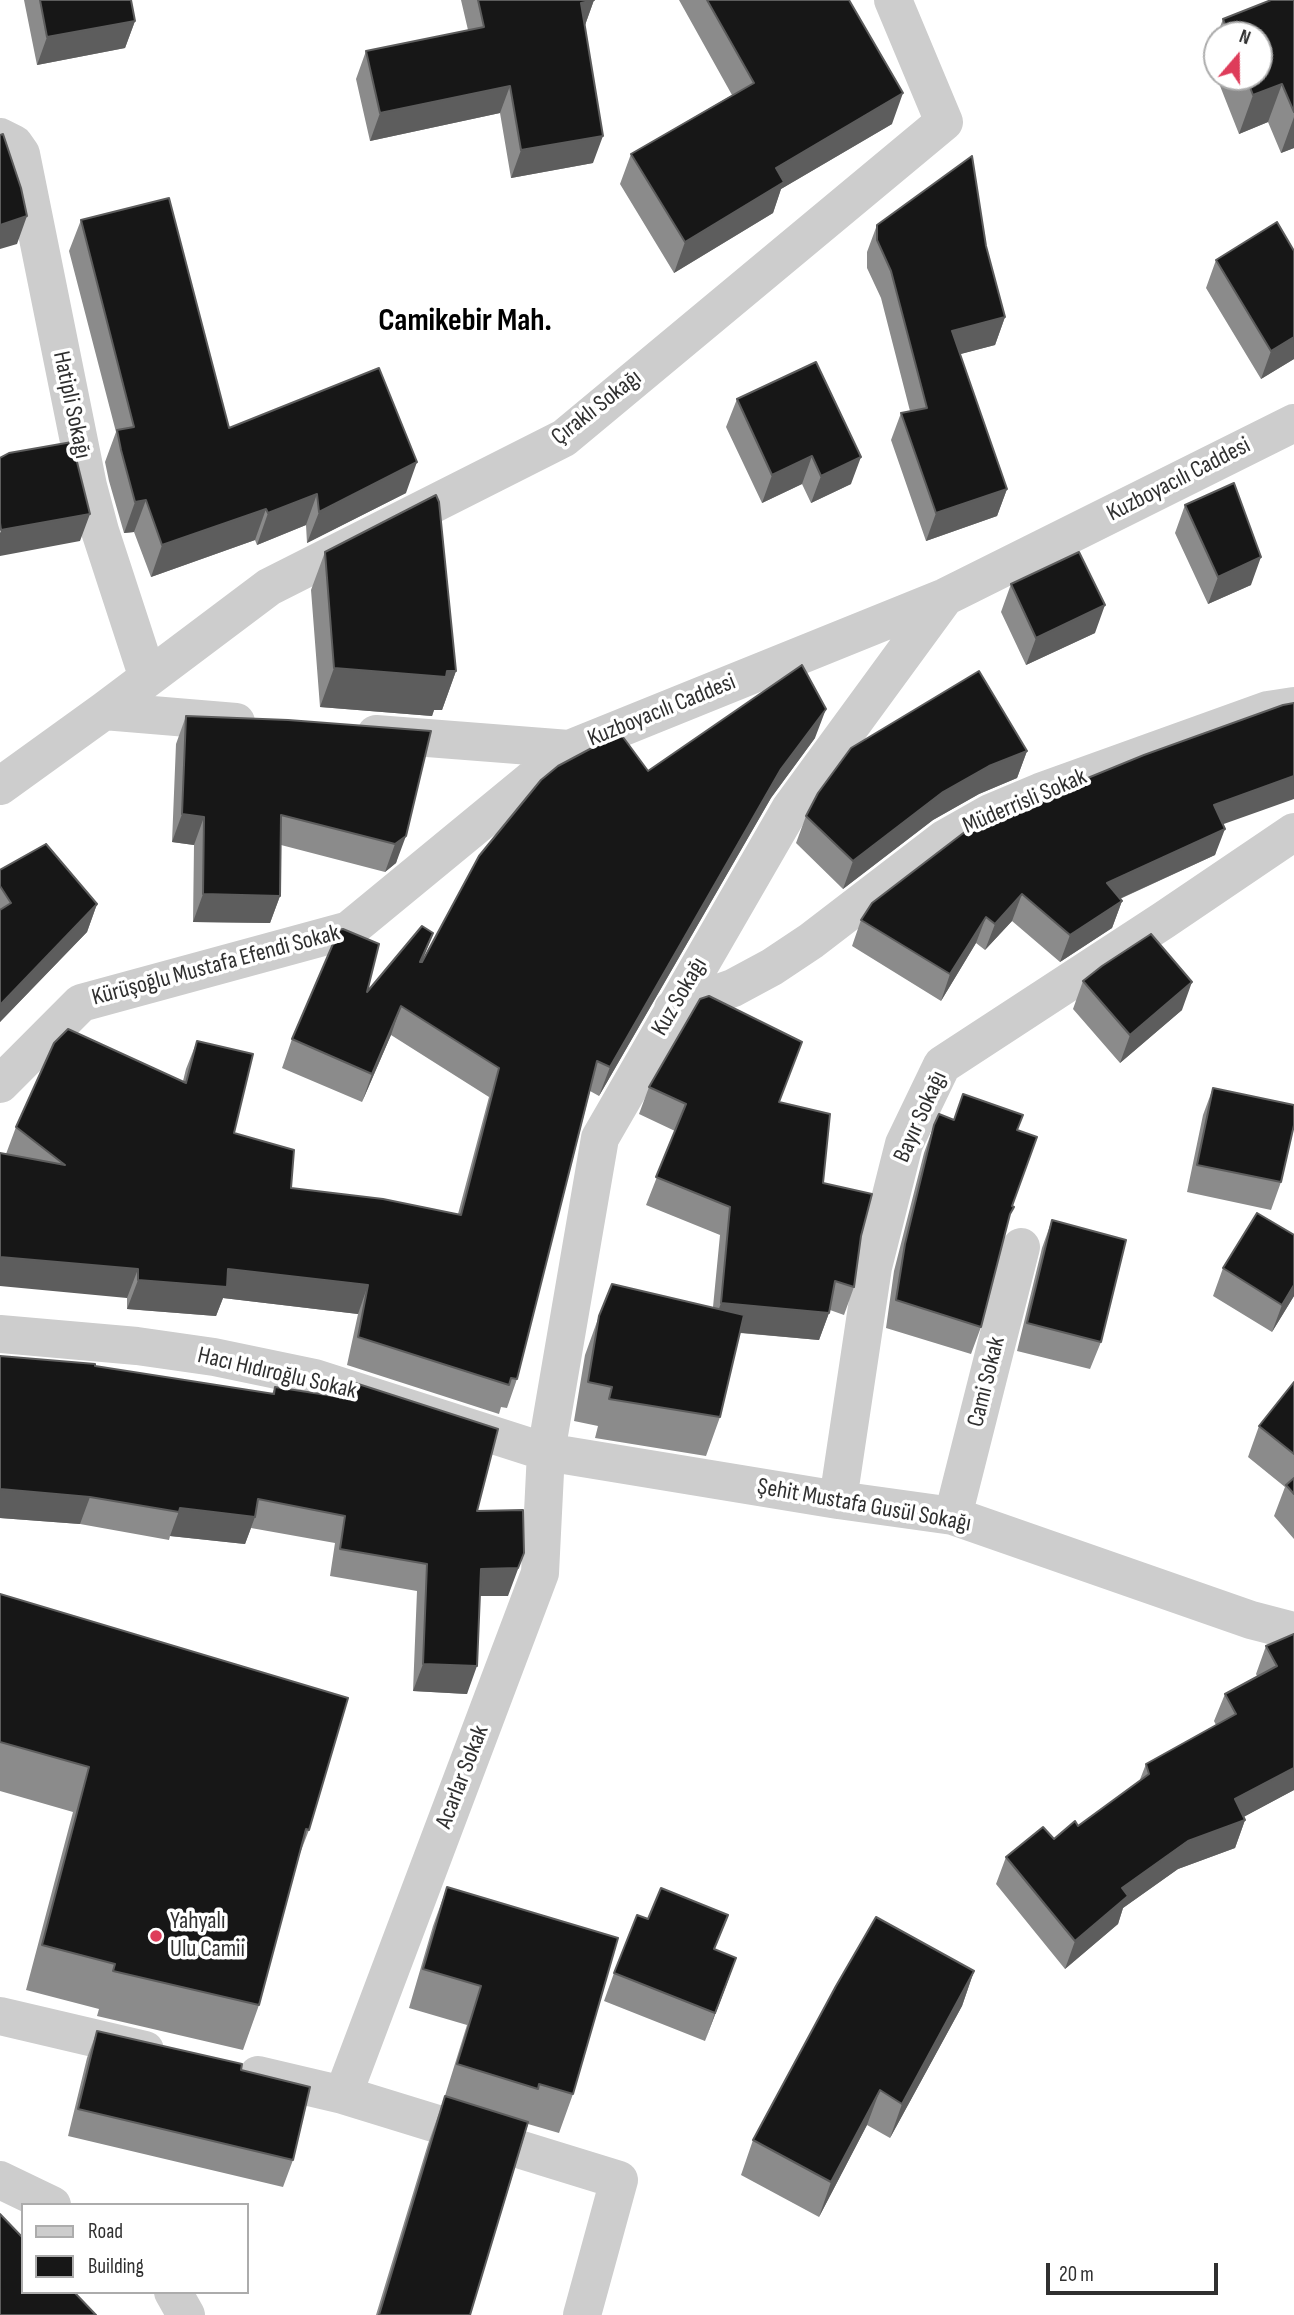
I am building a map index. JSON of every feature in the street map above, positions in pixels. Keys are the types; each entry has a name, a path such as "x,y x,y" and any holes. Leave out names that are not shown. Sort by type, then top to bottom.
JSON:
{"street":[{"name":"Çıraklı Sokağı","path":"104,712 269,587 564,438 944,122 893,0"},
{"name":"Hatipli Sokağı","path":"0,138 14,144 21,154 88,486 148,678"},
{"name":"Kuzboyacılı Caddesi","path":"336,730 569,749 945,597 1294,423"},
{"name":"Kuz Sokağı","path":"547,1452 600,1138 790,809 945,597"},
{"name":"Müderrisli Sokak","path":"673,1009 733,988 772,967 811,941 943,839 990,813 1040,792 1268,710 1294,706"},
{"path":"0,786 104,712 268,725"},
{"name":"Kürüşoğlu Mustafa Efendi Sokak","path":"0,1084 81,1003 349,930 569,749"},
{"name":"Bayır Sokağı","path":"838,1500 873,1267 904,1144 942,1065 1294,832"},
{"name":"Cami Sokak","path":"953,1516 1021,1247"},
{"name":"Hacı Hıdıroğlu Sokak","path":"0,1334 214,1357 315,1378 547,1452"},
{"name":"Şehit Mustafa Gusül Sokağı","path":"547,1452 838,1500 953,1516 1251,1620 1294,1631"},
{"name":"Acarlar Sokak","path":"343,2095 540,1573 547,1452"},
{"path":"0,2017 185,2059"},
{"path":"224,2068 343,2095 619,2180 582,2315"},
{"path":"0,2180 48,2203"},
{"path":"174,2294 186,2315"}],"building":[{"path":"40,0 131,0 135,21 47,37"},
{"path":"478,0 594,0 581,3 603,136 521,150 510,86 380,113 366,51 484,27"},
{"path":"707,0 849,0 903,93 776,168 784,182 685,242 631,154 754,83"},
{"path":"1271,0 1294,0 1294,112 1282,84 1273,87 1273,21 1223,19"},
{"path":"3,134 21,188 27,216 0,225 0,135"},
{"path":"972,156 986,246 1005,317 952,331 1007,489 936,513 901,413 927,408 891,271 877,240 877,225"},
{"path":"169,198 229,428 379,368 417,462 319,512 317,494 268,513 266,509 162,545 146,500 135,502 121,450 117,430 134,427 81,220"},
{"path":"1277,222 1294,251 1294,337 1271,351 1216,260"},
{"path":"816,362 861,457 821,476 812,456 772,475 737,399"},
{"path":"72,442 90,514 1,530 0,458 9,453"},
{"path":"1234,483 1261,557 1218,577 1185,505"},
{"path":"436,495 439,502 456,671 447,671 446,677 334,668 325,552"},
{"path":"1079,552 1105,605 1036,638 1011,584"},
{"path":"802,665 826,709 781,769 610,1067 597,1061 517,1379 511,1378 509,1385 358,1337 368,1285 228,1269 227,1287 138,1280 138,1269 0,1257 0,1153 65,1165 16,1127 54,1043 68,1029 186,1083 197,1041 253,1054 234,1133 294,1150 291,1188 383,1199 461,1215 499,1068 401,1006 372,1074 292,1039 339,930 343,929 379,944 367,992 422,926 433,933 422,962 479,856 541,780 558,766 620,733 648,771"},
{"path":"979,671 1027,751 989,766 943,792 853,861 806,816 818,793 851,748"},
{"path":"1294,703 1294,776 1214,805 1225,829 1107,883 1122,901 1070,935 1022,894 995,924 986,917 950,974 861,920 872,903 966,831 1009,806"},
{"path":"186,716 288,720 431,731 406,836 395,844 281,815 280,896 203,894 204,817 182,814"},
{"path":"46,844 97,904 0,1005 0,910 11,903 0,886 0,870"},
{"path":"1151,934 1192,982 1130,1035 1083,981"},
{"path":"709,996 802,1042 779,1102 830,1114 823,1183 872,1194 861,1236 854,1287 835,1281 829,1313 721,1303 730,1207 656,1177 686,1104 649,1087 700,999"},
{"path":"1213,1088 1294,1105 1294,1125 1281,1182 1197,1165"},
{"path":"963,1094 1023,1115 1017,1130 1037,1137 1012,1206 1014,1207 981,1327 896,1300 905,1244 934,1125 939,1114 954,1120"},
{"path":"1257,1213 1294,1235 1294,1285 1282,1305 1223,1268"},
{"path":"1052,1220 1126,1240 1101,1342 1027,1323"},
{"path":"612,1284 744,1315 720,1417 609,1399 612,1387 588,1382 599,1316"},
{"path":"0,1356 95,1364 274,1394 275,1387 346,1398 349,1381 498,1429 477,1511 523,1510 524,1553 518,1568 481,1569 477,1666 423,1664 427,1564 340,1549 345,1516 258,1499 255,1517 180,1508 179,1512 90,1497 0,1489"},
{"path":"1294,1382 1294,1454 1259,1426"},
{"path":"1294,1478 1294,1494 1286,1485"},
{"path":"0,1594 348,1698 309,1830 306,1829 259,2005 113,1971 115,1964 42,1945 89,1767 0,1742"},
{"path":"1294,1634 1294,1768 1235,1799 1245,1820 1188,1841 1122,1888 1128,1896 1075,1941 1006,1857 1043,1827 1054,1839 1075,1821 1078,1826 1149,1774 1146,1764 1236,1714 1225,1694 1277,1666 1266,1646"},
{"path":"447,1887 618,1938 573,2094 539,2084 538,2089 457,2064 481,1986 423,1969"},
{"path":"661,1888 728,1915 714,1949 736,1958 715,2013 614,1973 637,1915 648,1919"},
{"path":"876,1917 974,1971 902,2104 880,2090 831,2182 753,2140"},
{"path":"97,2031 242,2064 241,2070 310,2087 293,2160 78,2109"},
{"path":"445,2096 528,2122 470,2315 379,2315"},
{"path":"0,2214 21,2236 21,2294 76,2294 96,2315 0,2315"}],"place":[{"name":"Yahyalı Ulu Camii","path":"156,1936"}],"district":[{"name":"Camikebir Mah.","path":"465,322"}]}
